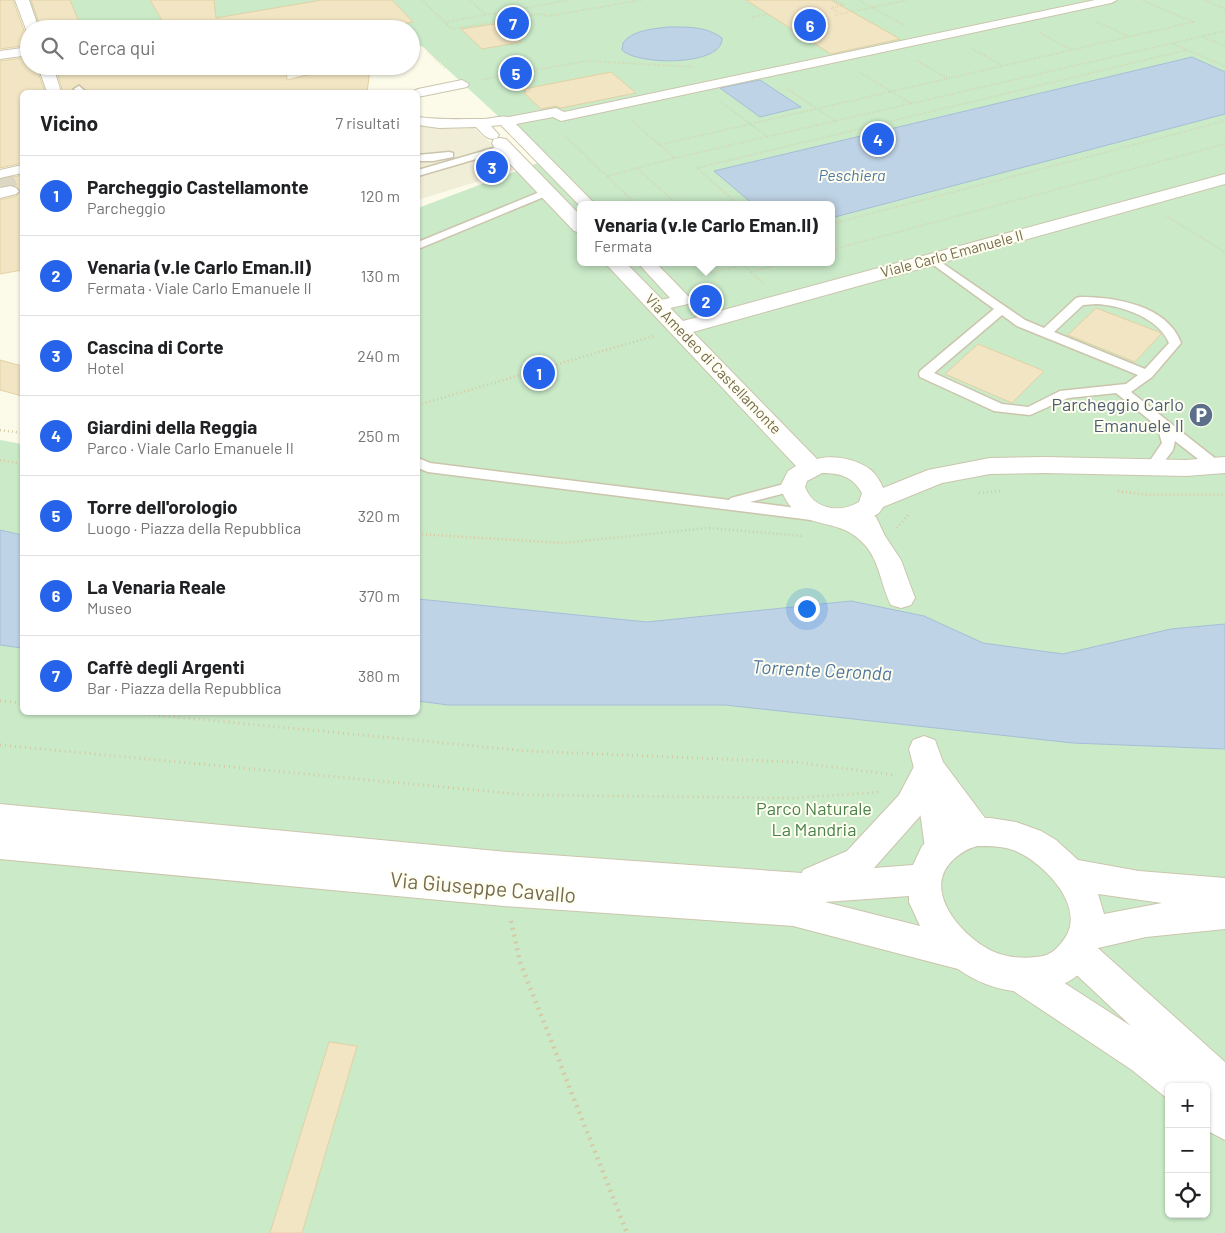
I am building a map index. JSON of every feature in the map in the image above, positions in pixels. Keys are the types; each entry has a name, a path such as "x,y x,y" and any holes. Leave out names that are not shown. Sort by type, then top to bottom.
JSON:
{"street":[{"path":"22,0 29,20"},
{"path":"507,122 556,112 561,117 892,45 1111,0"},
{"path":"0,55 20,52"},
{"path":"48,75 53,90"},
{"path":"420,93 462,84"},
{"path":"420,121 439,124 480,123 504,120 584,201"},
{"path":"480,123 577,224"},
{"path":"0,174 20,169"},
{"name":"Viale Carlo Emanuele II","path":"679,329 1225,179"},
{"name":"Via Amedeo di Castellamonte","path":"618,266 811,467"},
{"path":"649,266 682,300 657,306"},
{"path":"937,476 859,473 836,465 811,467 798,475 792,487 794,496 800,504 810,511 850,512 937,476 990,466 1044,465 1152,468 1220,466"},
{"path":"850,512 874,493 867,479 859,473"},
{"path":"850,512 873,538 888,560 901,598"},
{"path":"921,763 977,832"},
{"path":"921,763 941,848"},
{"path":"794,890 859,861 910,805 921,763"},
{"name":"Via Giuseppe Cavallo","path":"0,818 508,867 794,890 926,878"},
{"path":"977,832 1002,832 1028,840 1051,854 1070,874 1081,893 1087,914 1082,943 1063,966 1045,974 1022,976 1001,973 980,965 961,953 944,936 932,917 926,897 926,878 931,862 941,848 957,837 977,832"},
{"name":"Via Giuseppe Cavallo","path":"0,845 504,891 793,910 961,953"},
{"path":"1070,874 1139,886 1225,893"},
{"path":"1082,943 1146,921 1225,913"},
{"path":"1082,943 1225,1088"},
{"path":"1022,976 1145,1057 1178,1083"},
{"path":"1210,1108 1225,1120"}],"lane":[{"path":"420,158 433,158 502,146"},
{"path":"420,172 467,160 477,154 502,146"},
{"path":"420,245 547,192"},
{"path":"932,259 1021,323 1147,374"},
{"path":"1001,309 925,374 999,408 1030,411 1065,394 1130,388 1147,374 1175,343 1173,334 1158,320 1111,302 1080,301 1045,333"},
{"path":"1119,389 1220,466"},
{"path":"1152,468 1170,443 1163,423"},
{"path":"420,464 428,467 724,504 850,512"},
{"path":"724,504 792,487"}],"path":[{"path":"422,0 452,30 539,14 548,16 641,0"},
{"path":"470,0 486,14"},
{"path":"446,22 570,0"},
{"path":"611,0 617,4"},
{"path":"834,0 844,5 831,8 841,14"},
{"path":"859,0 871,7"},
{"path":"835,15 908,0"},
{"path":"659,145 1193,22 1142,0"},
{"path":"1204,0 1225,9"},
{"path":"752,17 767,14"},
{"path":"1013,20 1073,50"},
{"path":"607,176 675,158 769,138 1225,31"},
{"path":"1203,37 1225,46"},
{"path":"1172,44 1225,66"},
{"path":"892,45 948,78"},
{"path":"734,201 697,168 1187,50"},
{"path":"836,58 912,104"},
{"path":"524,72 587,61 702,67"},
{"path":"765,73 838,122"},
{"path":"462,84 508,74"},
{"path":"701,87 769,138"},
{"path":"615,105 675,158"},
{"path":"835,223 1225,120"},
{"path":"561,132 633,201"},
{"path":"835,249 1225,144"},
{"path":"638,169 674,201"},
{"path":"1142,202 1225,252"},
{"path":"702,266 710,273 732,266"},
{"path":"744,266 769,289"},
{"path":"751,272 772,266"},
{"path":"420,404 656,335"},
{"path":"0,430 20,433"},
{"path":"0,460 20,464"},
{"path":"0,701 20,703"},
{"path":"155,715 527,751 794,762 921,763"},
{"path":"0,745 527,795 794,798 883,792 921,763"},
{"path":"504,891 520,962 628,1233"}],"shaded area":[{"path":"420,125 436,127 470,125 497,148 517,169 420,199"}],"green space":[{"name":"Parco Naturale La Mandria","path":"29,0 1225,0 1225,1233 0,1233 0,440 20,444 20,715 420,715 420,207 546,160 422,46 420,46 420,20 36,20"}],"water":[{"path":"668,27 703,29 722,38 719,47 709,54 679,60 661,61 645,59 622,50 623,43 632,35 643,31"},
{"name":"Peschiera","path":"1192,57 1225,72 1225,114 835,217 835,201 749,201 714,171"},
{"path":"760,80 801,107 760,117 720,88"},
{"path":"0,530 20,535 20,648 0,645"},
{"name":"Torrente Ceronda","path":"420,599 647,622 851,601 924,616 983,643 1063,654 1171,629 1225,624 1225,749 1073,743 725,705 448,705 420,701"}],"building":[{"path":"0,0 13,0 20,20 20,46 0,49"},
{"path":"31,0 70,0 78,20 38,20"},
{"path":"150,0 214,0 216,18 322,0 392,0 411,20 162,20"},
{"path":"746,0 831,0 900,39 831,54"},
{"path":"501,23 521,42 482,49 461,29"},
{"path":"20,58 20,75 39,75 44,90 20,90 20,163 0,168 0,61"},
{"path":"611,72 636,93 561,108 556,106 541,109 524,93 526,92 524,89"},
{"path":"58,75 287,75 287,80 307,75 369,75 367,90 86,90 79,84 73,90 62,90"},
{"path":"20,175 20,190 12,184 0,186 0,180"},
{"path":"20,192 20,270 0,274 0,200 16,196"},
{"path":"1096,308 1161,334 1135,362 1068,335"},
{"path":"978,344 1044,371 1012,403 945,374"},
{"path":"0,360 20,365 20,395 0,390"},
{"path":"329,1042 357,1046 302,1233 270,1233"}],"tunnel":[{"path":"4,173 11,191"}],"place":[{"name":"Caffè degli Argenti","path":"513,23"},
{"name":"La Venaria Reale","path":"810,25"},
{"name":"Torre dell'orologio","path":"516,73"},
{"name":"Giardini della Reggia","path":"878,139"},
{"name":"Cascina di Corte","path":"492,167"},
{"name":"Venaria (v.le Carlo Eman.II)","path":"706,301"},
{"name":"Parcheggio Castellamonte","path":"539,373"},
{"name":"Parcheggio Carlo Emanuele II","path":"1201,415"}]}
